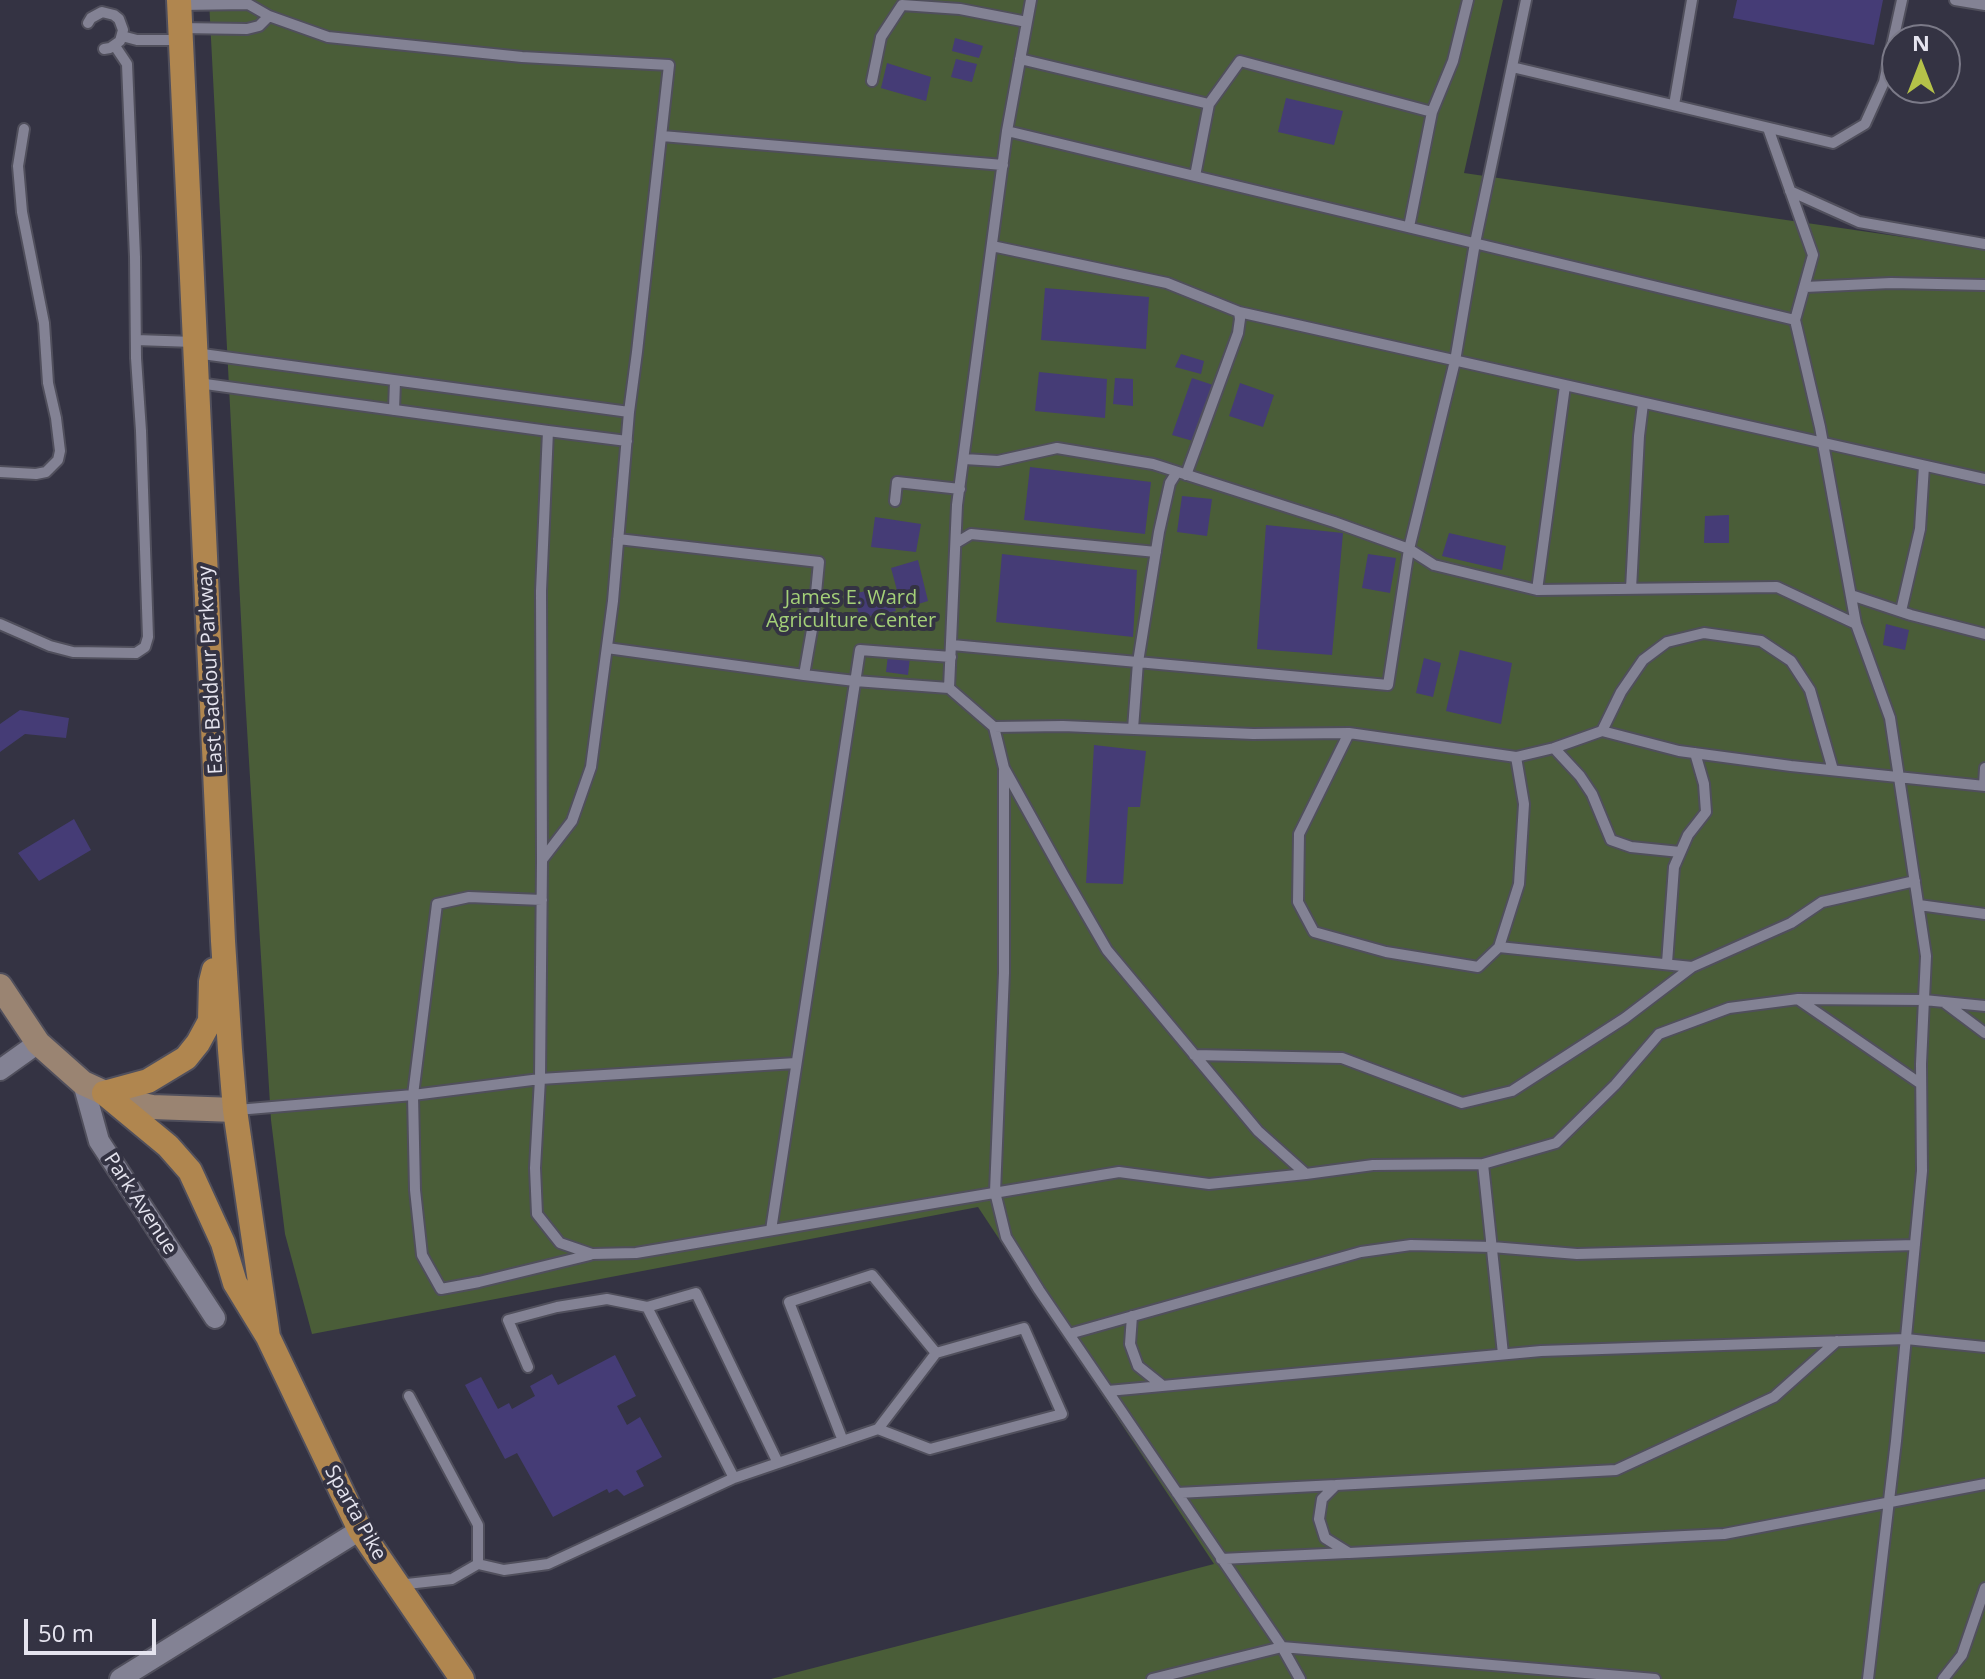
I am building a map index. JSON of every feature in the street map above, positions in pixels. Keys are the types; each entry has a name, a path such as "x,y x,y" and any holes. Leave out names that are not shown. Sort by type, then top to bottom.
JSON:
{"main road":[{"name":"East Baddour Parkway","path":"180,18 223,941 235,1110 268,1337"},
{"path":"93,1088 148,1081 186,1058 210,1021 211,982 223,941"},
{"path":"93,1088 168,1146 190,1171 223,1243 235,1283 268,1337"},
{"name":"Sparta Pike","path":"268,1337 360,1530 462,1679"}],"street":[{"path":"0,986 38,1043 93,1088 120,1100 152,1107 235,1110"},
{"path":"0,1070 38,1043"},
{"name":"Park Avenue","path":"93,1088 99,1141 215,1318"},
{"path":"120,1679 360,1530"}],"lane":[{"path":"102,0 102,12"},
{"path":"949,688 960,489 1007,131 1031,0"},
{"path":"1409,227 1432,112 1453,61 1468,0"},
{"path":"771,1230 860,650 951,651 1138,662 1388,685 1409,549 1455,361 1475,243 1526,0"},
{"path":"1674,105 1692,0"},
{"path":"1512,67 1833,143 1865,124 1884,82 1902,0"},
{"path":"1955,0 1985,5"},
{"path":"122,36 137,40 180,18 248,4 269,16 328,37 522,57 669,65 629,412 607,648 591,767 572,821 542,860"},
{"path":"872,81 881,37 902,5 960,9 1027,22"},
{"path":"88,23 102,12 119,19 122,36 115,46 104,49"},
{"path":"180,18 247,29 259,26 269,16"},
{"path":"0,624 50,646 73,652 136,653 145,647 148,637 127,64 115,46"},
{"path":"1020,59 1209,104"},
{"path":"1195,176 1209,104 1240,61 1432,112"},
{"path":"1768,128 1813,255 1795,320 1823,444 1856,624 1890,718 1926,956 1921,1084 1922,1171 1868,1679"},
{"path":"0,472 46,472 58,460 60,451 48,383 44,323 22,212 18,166 24,129"},
{"path":"1007,131 1795,320"},
{"path":"662,136 1003,165"},
{"path":"1790,191 1859,222 1985,244"},
{"path":"992,246 1167,283 1239,312 1985,479"},
{"path":"1805,287 1891,283 1985,285"},
{"path":"1133,729 1138,662 1170,483 1182,473 1238,333 1239,312"},
{"path":"136,340 395,381 629,412"},
{"path":"394,410 395,381"},
{"path":"196,383 627,441"},
{"path":"1537,590 1565,386"},
{"path":"1631,589 1643,404"},
{"path":"548,431 541,591 542,900 540,1079 535,1168 537,1214 560,1243 592,1254"},
{"path":"964,459 998,461 1057,448 1153,464 1334,522 1409,549 1434,565 1537,590 1777,587 1856,624"},
{"path":"1901,611 1920,529 1924,466"},
{"path":"895,501 897,482 960,489"},
{"path":"956,543 971,534 1156,552"},
{"path":"618,539 819,562 804,675"},
{"path":"1851,595 1911,615 1985,634"},
{"path":"1602,731 1621,692 1643,660 1667,642 1704,633 1761,641 1791,661 1810,690 1833,770"},
{"path":"607,648 855,681 949,688 994,727 1004,768 1004,973 995,1192 1006,1237 1282,1647 1300,1679"},
{"path":"994,727 1063,726 1253,734 1349,733 1516,757 1602,731 1679,751 1899,778 1985,786 1985,768"},
{"path":"1349,733 1299,834 1298,902 1314,932 1386,952 1478,967 1499,947 1519,884 1524,804 1516,757"},
{"path":"1554,748 1592,794 1611,840 1631,847 1680,852"},
{"path":"1667,963 1674,867 1688,835 1706,812 1704,784 1695,753"},
{"path":"1004,768 1107,950 1258,1131 1306,1174"},
{"path":"1194,1055 1342,1058 1462,1103 1512,1091 1625,1018 1692,967 1791,923 1822,902 1915,881"},
{"path":"542,900 469,897 437,904 413,1095 415,1190 422,1255 441,1289 592,1254 636,1253 1119,1172 1209,1184 1373,1165 1483,1164 1556,1143 1615,1085 1659,1034 1729,1008 1798,999 1924,1000 1985,1006"},
{"path":"1919,905 1985,914"},
{"path":"1499,947 1692,967"},
{"path":"1798,999 1921,1084"},
{"path":"1942,1002 1985,1033"},
{"path":"235,1110 413,1095 540,1079 796,1063"},
{"path":"1483,1164 1503,1354"},
{"path":"1069,1334 1361,1252 1411,1245 1577,1254 1915,1245"},
{"path":"843,1441 789,1302 872,1275 936,1353"},
{"path":"528,1367 508,1320 557,1307 607,1299 647,1307 696,1293 778,1463"},
{"path":"647,1307 734,1478"},
{"path":"1132,1316 1130,1344 1138,1366 1163,1386"},
{"path":"397,1585 452,1579 478,1564 504,1570 548,1564 734,1478 878,1429 936,1353 1024,1328 1062,1414 930,1449 878,1429"},
{"path":"1108,1391 1557,1350 1906,1339 1985,1347"},
{"path":"1177,1493 1616,1470 1774,1397 1837,1341"},
{"path":"409,1396 478,1525 478,1564"},
{"path":"1221,1559 1724,1534 1985,1484"},
{"path":"1336,1485 1322,1499 1319,1519 1325,1538 1349,1553"},
{"path":"1943,1679 1962,1655 1985,1588"},
{"path":"1152,1679 1282,1647 1655,1679"}],"green space":[{"name":"James E. Ward Agriculture Center","path":"209,0 1503,0 1464,173 1985,249 1985,1679 771,1679 1214,1564 978,1207 312,1334 285,1234 271,1120 245,696"}],"building":[{"path":"1737,0 1883,0 1874,45 1733,18"},
{"path":"955,38 983,46 979,58 952,51"},
{"path":"956,59 977,64 972,82 951,77"},
{"path":"887,63 931,77 926,101 881,88"},
{"path":"1286,98 1343,111 1334,145 1278,132"},
{"path":"1045,288 1149,297 1146,349 1041,340"},
{"path":"1181,354 1204,361 1201,374 1175,367"},
{"path":"1039,372 1107,379 1105,418 1035,411"},
{"path":"1115,378 1133,379 1133,406 1113,404"},
{"path":"1192,378 1213,385 1193,441 1172,435"},
{"path":"1240,383 1274,395 1263,427 1229,416"},
{"path":"1030,467 1151,482 1145,534 1024,520"},
{"path":"1182,496 1212,499 1207,536 1177,532"},
{"path":"1729,515 1729,543 1704,543 1705,516"},
{"path":"875,517 921,524 916,552 871,547"},
{"path":"1266,525 1343,533 1332,655 1257,649"},
{"path":"1449,533 1506,546 1502,570 1442,556"},
{"path":"1002,554 1137,570 1133,637 996,622"},
{"path":"1368,554 1396,558 1390,593 1362,588"},
{"path":"918,560 928,601 902,609 891,568"},
{"path":"887,586 896,611 860,618 853,594"},
{"path":"1886,624 1909,630 1905,650 1883,645"},
{"path":"1460,650 1512,663 1501,724 1446,711"},
{"path":"888,655 910,657 908,675 886,672"},
{"path":"1424,658 1441,663 1433,697 1416,693"},
{"path":"20,710 69,718 66,738 25,734 0,752 0,724"},
{"path":"1094,745 1146,751 1140,807 1128,807 1123,884 1086,883"},
{"path":"74,819 91,850 39,881 18,853"},
{"path":"615,1355 636,1396 617,1406 627,1425 640,1417 662,1457 636,1471 644,1486 624,1496 617,1489 609,1493 607,1489 553,1517 517,1453 505,1459 465,1385 481,1377 498,1409 509,1403 512,1409 535,1396 530,1386 552,1374 558,1385"}]}
